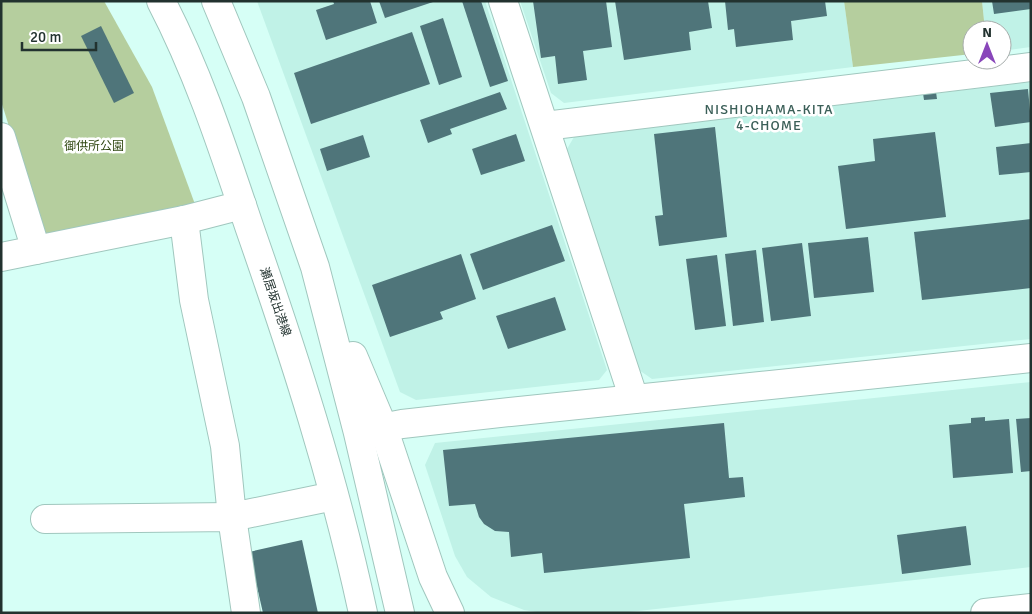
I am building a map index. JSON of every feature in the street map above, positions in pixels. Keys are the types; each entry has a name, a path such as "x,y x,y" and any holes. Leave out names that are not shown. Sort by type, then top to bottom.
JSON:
{"street":[{"name":"瀬居坂出港線","path":"161,1 196,75 317,428 363,613"},
{"path":"216,1 256,97 370,430 450,613"},
{"path":"503,1 634,400"},
{"path":"545,126 1031,67"},
{"path":"1,137 36,250"},
{"path":"1,257 184,220 242,206"},
{"path":"184,220 194,300 225,446 232,517 246,613"},
{"path":"370,430 1031,358"},
{"path":"370,430 400,613"},
{"path":"45,520 232,517 334,496"},
{"path":"985,613 1031,608"}],"shaded area":[{"path":"257,1 485,1 607,370 599,380 416,400 400,392"},
{"path":"520,1 844,1 853,67 564,103 551,93"},
{"path":"982,1 1031,1 1031,47 1012,50 1012,20 984,20"},
{"path":"1031,82 1031,339 652,379 639,370 567,149 574,137"},
{"path":"1031,382 1031,567 620,613 543,613 524,610 491,597 467,577 455,556 425,465 435,443"}],"green space":[{"name":"御供所公園","path":"1,1 104,1 152,87 196,207 43,234 1,101"},
{"path":"844,1 982,1 984,20 962,20 962,55 853,67"}],"building":[{"path":"333,1 370,1 377,23 326,40 316,10 334,4"},
{"path":"379,1 433,1 433,2 385,18"},
{"path":"462,1 481,1 508,81 490,87"},
{"path":"533,1 606,1 612,47 583,51 587,80 558,84 555,56 541,58"},
{"path":"615,1 708,1 712,28 689,32 691,50 624,60"},
{"path":"725,1 825,1 827,16 791,21 793,40 736,47 734,29 728,30"},
{"path":"992,1 1031,1 1031,9 994,14"},
{"path":"443,18 462,77 439,85 420,26"},
{"path":"101,26 134,93 114,103 81,36"},
{"path":"412,32 430,84 311,124 294,73"},
{"path":"935,85 937,99 924,100 922,87"},
{"path":"1028,89 1031,122 995,127 990,93"},
{"path":"500,92 507,109 450,129 452,134 428,143 420,120"},
{"path":"715,127 727,237 659,246 655,216 663,215 654,134"},
{"path":"935,132 946,217 846,229 838,166 875,161 873,139"},
{"path":"516,134 525,161 481,175 472,149"},
{"path":"363,135 370,157 327,171 320,149"},
{"path":"1031,143 1031,172 999,175 996,147"},
{"path":"1031,219 1031,288 922,300 914,232"},
{"path":"552,225 565,261 483,290 470,254"},
{"path":"868,237 874,292 814,298 808,243"},
{"path":"802,243 811,316 771,321 762,248"},
{"path":"756,250 764,322 733,326 725,254"},
{"path":"461,254 476,299 440,312 443,319 390,337 372,285"},
{"path":"717,255 726,326 695,330 686,259"},
{"path":"555,297 566,330 508,349 496,316"},
{"path":"985,417 985,421 1009,419 1013,473 953,478 949,425 971,423 971,418"},
{"path":"1031,418 1031,471 1021,472 1016,419"},
{"path":"724,423 729,478 743,477 745,497 684,504 690,558 544,573 542,553 511,557 509,532 495,531 484,524 479,517 475,504 449,506 443,450"},
{"path":"966,526 971,565 902,574 897,535"},
{"path":"302,540 318,613 263,613 249,552"}],"district":[{"name":"NISHIOHAMA-KITA 4-CHOME","path":"769,118"}]}
